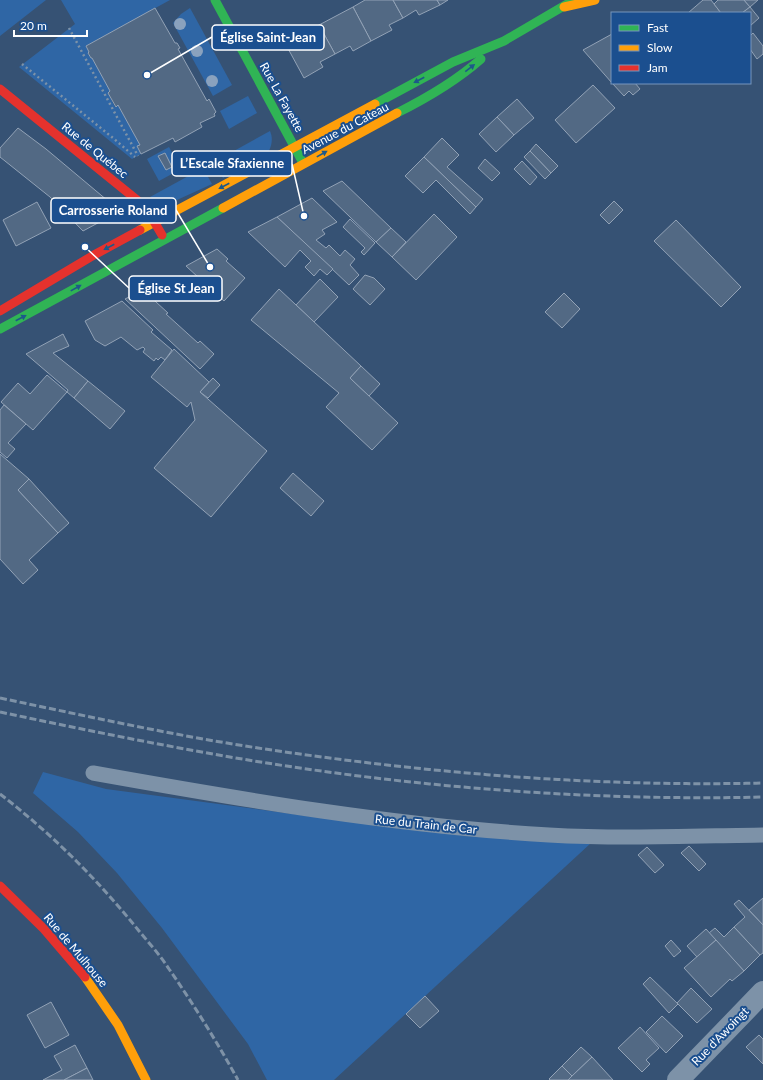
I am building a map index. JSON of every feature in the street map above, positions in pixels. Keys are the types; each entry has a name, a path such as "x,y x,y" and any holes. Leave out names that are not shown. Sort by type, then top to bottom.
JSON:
{"main road":[{"name":"Rue La Fayette","path":"215,0 304,164"},
{"name":"Avenue du Cateau","path":"0,311 56,277 295,147 454,62 504,40 574,0"},
{"name":"Avenue du Cateau","path":"564,7 595,0"},
{"name":"Avenue du Cateau","path":"0,329 438,91 467,71 504,40"},
{"name":"Rue de Québec","path":"0,89 137,200 156,223 165,240"},
{"name":"Rue de Mulhouse","path":"0,886 41,926 81,971 124,1035 146,1080"}],"street":[{"name":"Rue d'Awoingt","path":"678,1080 763,992"}],"lane":[{"name":"Rue du Train de Car","path":"93,773 269,804 423,824 580,836 763,835"}],"path":[{"path":"69,28 138,156"},
{"path":"22,64 135,157"}],"shaded area":[{"path":"0,0 46,0 0,36"},
{"path":"61,0 170,0 86,46 89,52 88,54 92,58 110,91 108,93 115,107 118,105 140,145 137,146 141,154 132,159 19,67 75,24"},
{"path":"190,8 232,85 213,96 173,23 181,14"},
{"path":"248,96 257,113 229,129 220,111"},
{"path":"270,131 272,141 269,151 223,178 214,162"},
{"path":"169,147 181,169 159,181 147,159"},
{"path":"203,168 212,184 166,205 150,197"},
{"path":"43,772 106,789 315,817 591,843 334,1080 267,1080 248,1044 162,928 117,873 78,832 33,793"}],"building":[{"path":"365,0 393,0 403,18 389,25 392,30 371,41 353,7"},
{"path":"393,0 437,0 440,5 419,15 416,10 403,18"},
{"path":"437,0 448,0 440,5"},
{"path":"703,0 711,0 720,12 689,12"},
{"path":"718,0 744,0 750,7 743,12 720,12 714,4"},
{"path":"744,0 758,0 750,7"},
{"path":"353,7 371,41 353,51 350,46 335,54 319,25"},
{"path":"750,7 759,18 751,25 751,12 743,12"},
{"path":"155,8 175,43 177,43 180,48 178,49 207,101 209,99 216,112 214,114 215,116 200,123 202,127 175,142 173,138 141,154 137,146 140,145 118,105 116,107 108,93 110,91 88,53 89,52 86,46"},
{"path":"319,25 335,54 320,62 323,67 304,78 285,43"},
{"path":"753,33 763,46 763,54 757,59 751,50 751,35"},
{"path":"611,35 611,82 583,50"},
{"path":"613,84 636,84 640,89 633,95 629,91 624,96"},
{"path":"593,85 615,108 576,143 555,120"},
{"path":"517,99 534,118 514,135 497,117"},
{"path":"497,117 514,135 496,152 479,134"},
{"path":"18,128 46,149 120,211 83,231 50,197 0,157 0,148"},
{"path":"442,138 459,155 447,167 483,199 476,207 424,157"},
{"path":"536,144 558,166 551,173 530,151"},
{"path":"530,151 551,173 545,179 524,157"},
{"path":"165,153 172,167 166,170 158,156"},
{"path":"424,157 476,207 470,214 436,180 423,193 405,176"},
{"path":"485,159 500,173 492,181 478,168"},
{"path":"522,161 537,177 530,185 514,169"},
{"path":"342,181 391,228 376,242 323,191"},
{"path":"312,198 337,222 322,230 325,234 316,240 326,248 329,245 340,256 345,250 355,259 350,265 359,275 349,285 277,217"},
{"path":"614,201 623,210 609,224 600,215"},
{"path":"37,202 51,228 16,246 3,220"},
{"path":"434,214 457,237 416,280 392,257"},
{"path":"277,217 333,269 327,275 320,269 314,276 305,267 311,261 300,250 285,267 248,232"},
{"path":"350,219 375,243 364,255 361,252 365,248 343,227"},
{"path":"676,220 741,287 721,307 654,241"},
{"path":"391,228 406,242 392,257 376,242"},
{"path":"217,249 228,259 226,261 245,278 224,301 186,266"},
{"path":"365,275 374,278 385,289 370,305 353,289"},
{"path":"320,279 338,297 314,322 296,305"},
{"path":"279,289 361,366 350,378 398,423 372,450 326,407 339,393 251,320"},
{"path":"143,290 168,313 166,314 198,343 200,341 214,354 200,369 125,299"},
{"path":"564,293 580,309 562,328 545,312"},
{"path":"122,301 153,330 151,332 172,350 165,360 161,357 158,360 156,358 154,361 143,352 145,349 143,347 137,350 121,337 105,346 95,340 85,321"},
{"path":"63,334 69,346 53,353 88,381 74,398 67,392 68,390 26,354"},
{"path":"174,349 209,382 200,392 267,451 211,517 154,468 195,420 191,402 187,407 151,377"},
{"path":"361,366 380,384 369,396 350,378"},
{"path":"47,375 67,392 33,430 1,402 18,383 30,394"},
{"path":"213,378 220,385 208,398 200,392"},
{"path":"88,381 125,411 110,429 74,398"},
{"path":"4,405 26,424 8,443 15,449 7,458 0,452 0,410"},
{"path":"0,454 29,479 18,490 58,533 29,560 38,570 23,584 0,559"},
{"path":"293,473 324,501 311,516 280,488"},
{"path":"29,479 69,523 58,533 18,490"},
{"path":"689,846 706,864 699,871 681,853"},
{"path":"647,847 664,865 655,873 638,855"},
{"path":"763,898 763,925 749,910"},
{"path":"739,900 763,925 763,953 760,955 734,927 745,917 734,904"},
{"path":"734,927 760,955 744,971 709,933 715,928 724,937"},
{"path":"706,929 716,940 697,957 687,946"},
{"path":"671,940 681,951 674,957 665,946"},
{"path":"716,940 744,971 732,981 730,979 711,997 684,968"},
{"path":"650,977 678,1004 669,1013 643,984"},
{"path":"691,988 712,1009 697,1023 677,1003"},
{"path":"425,996 439,1011 420,1028 406,1014"},
{"path":"51,1002 69,1035 45,1048 27,1015"},
{"path":"662,1016 683,1036 666,1053 646,1032"},
{"path":"640,1027 659,1048 646,1060 650,1064 642,1072 618,1048"},
{"path":"759,1035 763,1039 763,1064 746,1047"},
{"path":"75,1045 87,1068 64,1080 43,1080 62,1070 54,1056"},
{"path":"581,1047 592,1057 572,1076 562,1066"},
{"path":"592,1057 613,1080 568,1080 572,1076"},
{"path":"562,1066 572,1076 568,1080 550,1080 549,1079"},
{"path":"87,1068 93,1080 64,1080"}],"railway":[{"path":"0,698 129,725 226,743 384,765 510,776 636,783 763,783"},
{"path":"0,712 222,756 380,779 508,791 635,797 763,797"},
{"path":"0,794 38,825 74,858 151,945 166,964 196,1010 238,1080"}],"traffic: fast":[{"path":"215,0 302,161"},
{"path":"375,104 453,62 504,41 574,0"},
{"path":"397,113 441,89 462,75 481,59"},
{"path":"0,329 223,208"}],"traffic: slow":[{"path":"564,7 595,0"},
{"path":"140,230 375,104"},
{"path":"223,208 397,113"},
{"path":"85,977 118,1025 146,1080"}],"traffic: jam":[{"path":"0,89 137,200 152,218 162,235"},
{"path":"0,311 94,255 140,230"},
{"path":"0,886 44,929 85,977"}],"place":[{"name":"Église Saint-Jean","path":"147,75"},
{"name":"L’Escale Sfaxienne","path":"304,216"},
{"name":"Église St Jean","path":"85,247"},
{"name":"Carrosserie Roland","path":"210,267"}]}
